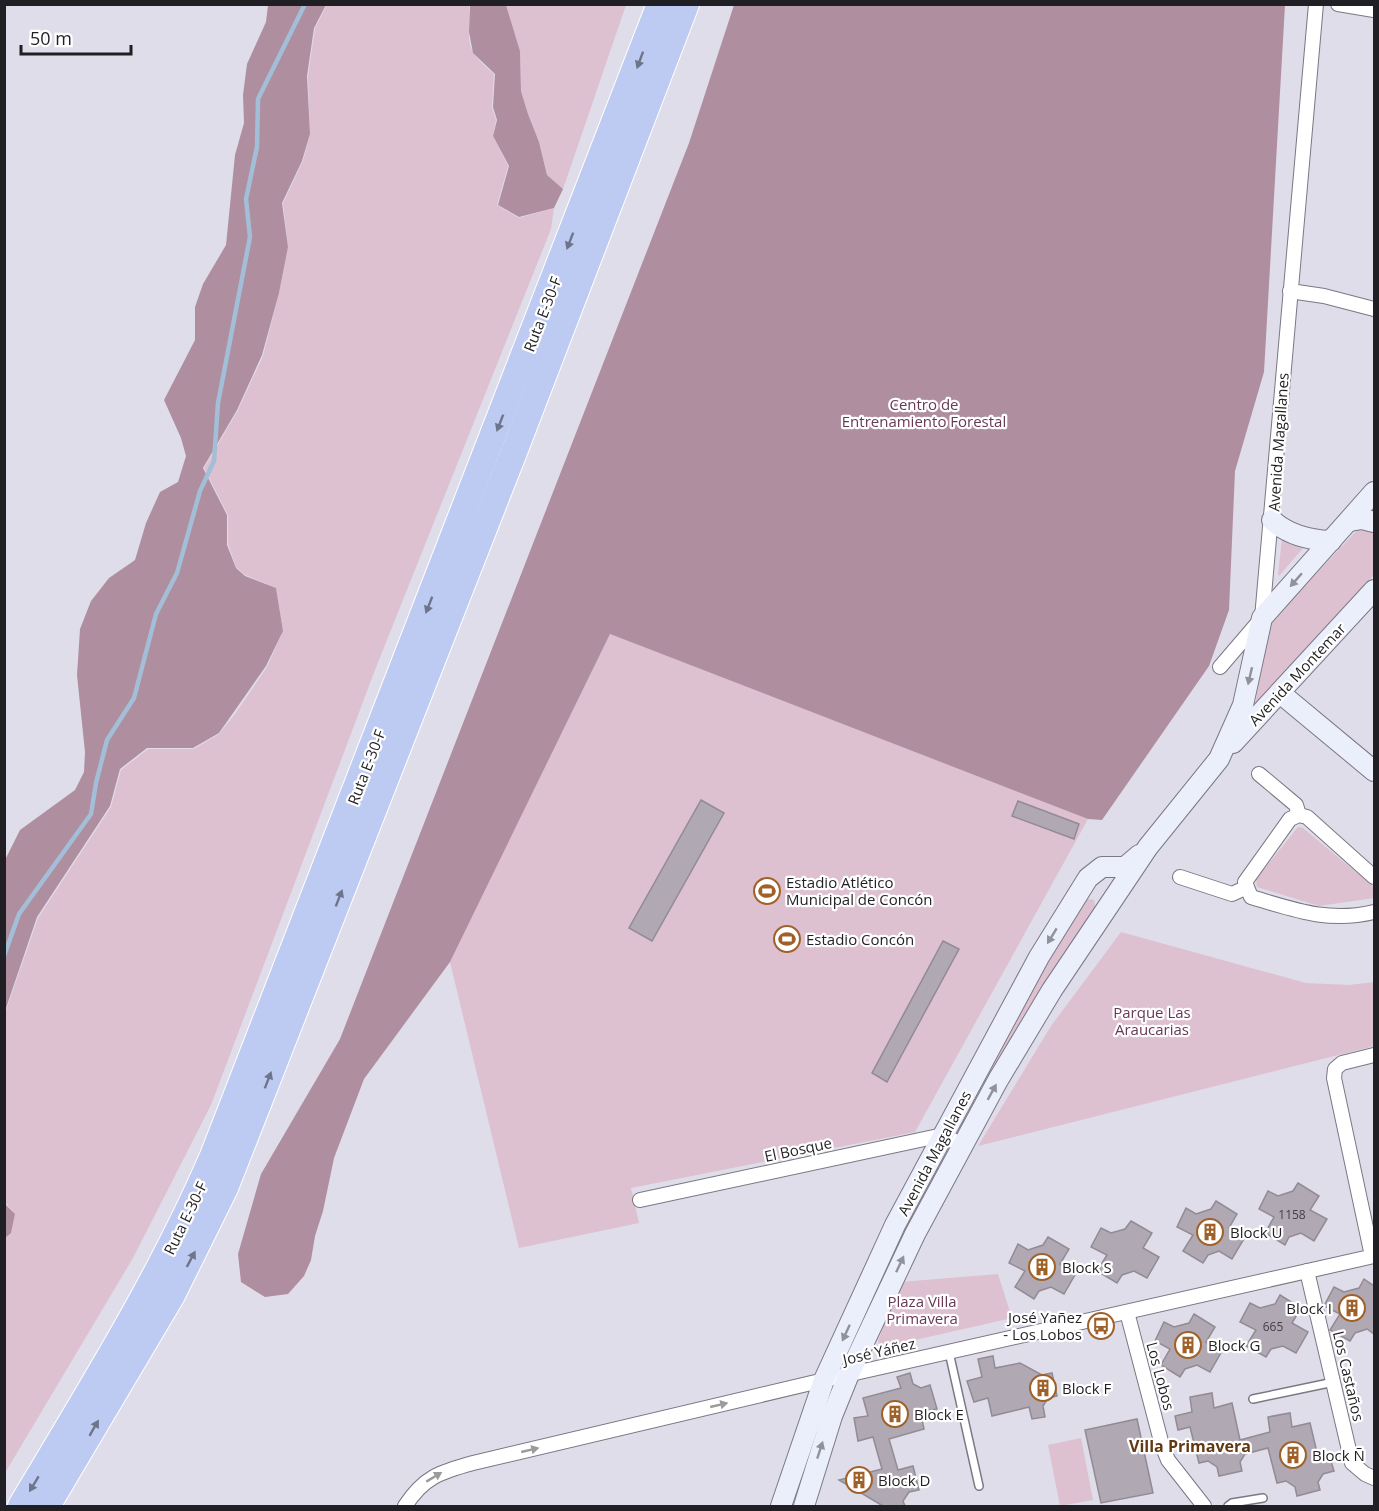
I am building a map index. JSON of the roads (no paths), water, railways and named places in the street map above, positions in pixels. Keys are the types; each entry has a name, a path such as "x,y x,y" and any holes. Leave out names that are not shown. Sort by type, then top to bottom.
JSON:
{"highway":[{"name":"Ruta E-30-F","path":"21,1506 145,1295 181,1227 213,1156 660,4"},
{"name":"Ruta E-30-F","path":"47,1506 172,1295 228,1179 518,441 686,4"}],"main road":[{"path":"1262,618 1374,492"},
{"path":"1350,521 1362,519 1374,522"},
{"path":"1272,520 1303,537 1330,541"},
{"name":"Avenida Montemar","path":"1219,759 1374,590"},
{"name":"Avenida Magallanes","path":"804,1506 832,1416 849,1374 915,1234 962,1145 1046,1000 1101,916 1148,847 1219,759 1243,705 1262,618"},
{"path":"1280,693 1374,771"},
{"name":"Avenida Magallanes","path":"782,1506 824,1380 895,1225 1039,957 1082,886 1096,870 1125,867 1148,847"},
{"path":"1082,886 1100,892 1103,899 1101,916"}],"street":[{"name":"Avenida Magallanes","path":"1262,618 1316,4"},
{"path":"1338,4 1374,10"},
{"path":"1290,291 1316,294 1374,309"},
{"path":"1220,667 1262,618"},
{"path":"1259,774 1296,806 1299,815"},
{"path":"1374,876 1307,817 1299,815 1290,819 1246,877 1245,888 1251,897 1316,916 1347,917 1374,912"},
{"path":"1180,877 1232,894 1245,888"},
{"path":"1373,1256 1334,1078 1335,1069 1342,1063 1374,1055"},
{"path":"943,1135 962,1145"},
{"name":"El Bosque","path":"640,1200 943,1135"},
{"name":"José Yáñez","path":"405,1506 432,1476 446,1471 849,1374 1373,1256"},
{"name":"Los Castaños","path":"1307,1271 1353,1463 1365,1474 1374,1478"},
{"name":"Los Lobos","path":"1127,1312 1162,1445 1168,1460 1204,1506"}],"lane":[{"path":"949,1352 980,1486"},
{"path":"1253,1399 1334,1382"},
{"path":"1228,1506 1232,1503 1263,1498"}],"waterway":[{"path":"4,956 19,914 91,814 107,740 134,698 156,614 177,573 200,491 214,461 218,403 250,237 246,199 257,147 258,99 305,4"}],"place":[{"name":"Estadio Atlético Municipal de Concón","path":"767,891"},
{"name":"Estadio Concón","path":"787,939"},
{"name":"Block U","path":"1210,1232"},
{"name":"Block S","path":"1042,1267"},
{"name":"Block I","path":"1352,1308"},
{"name":"José Yañez - Los Lobos","path":"1101,1326"},
{"name":"Block G","path":"1188,1345"},
{"name":"Block F","path":"1043,1388"},
{"name":"Block E","path":"895,1414"},
{"name":"Block Ñ","path":"1293,1455"},
{"name":"Block D","path":"859,1480"}],"district":[{"name":"Villa Primavera","path":"1190,1446"}],"park label":[{"name":"Centro de Entrenamiento Forestal","path":"924,412"},
{"name":"Parque Las Araucarias","path":"1152,1020"},
{"name":"Plaza Villa Primavera","path":"922,1310"}]}
